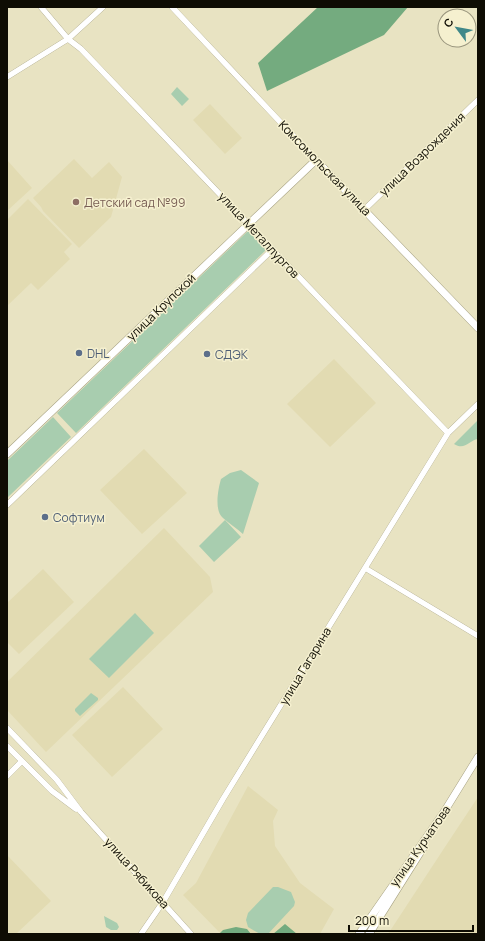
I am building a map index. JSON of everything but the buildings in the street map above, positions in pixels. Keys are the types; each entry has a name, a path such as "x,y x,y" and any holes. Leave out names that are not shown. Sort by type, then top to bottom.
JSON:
{"main road":[{"name":"Комсомольская улица","path":"316,160 365,209 478,328"},
{"name":"улица Крупской","path":"7,454 248,223 316,160"},
{"name":"улица Курчатова","path":"361,932 444,812 478,757"},
{"path":"361,932 369,934 410,871 444,812"}],"street":[{"name":"улица Металлургов","path":"41,7 68,39 81,49 448,433"},
{"path":"7,77 68,39 103,7"},
{"name":"Комсомольская улица","path":"172,7 316,160"},
{"name":"улица Возрождения","path":"365,209 478,100"},
{"path":"7,505 273,249"},
{"name":"улица Гагарина","path":"141,934 163,902 223,799 448,433 478,404"},
{"path":"365,568 478,636"},
{"name":"улица Рябикова","path":"7,728 57,780 81,812 191,934"},
{"name":"улица Рябикова","path":"7,746 47,786 81,812"},
{"path":"7,776 22,761"},
{"path":"47,786 53,785 57,780"}],"shaded area":[{"path":"210,104 242,138 225,154 193,120"},
{"name":"Детский сад №99","path":"74,159 92,178 109,162 122,177 111,217 79,248 43,211 33,198"},
{"path":"7,160 32,188 7,211"},
{"path":"28,199 72,244 64,252 70,259 38,290 31,283 7,306 7,220"},
{"path":"334,359 376,403 330,447 287,404"},
{"path":"144,449 187,493 142,534 100,490"},
{"path":"164,528 210,577 213,592 46,752 7,710 7,682"},
{"path":"43,569 74,602 19,654 7,642 7,603"},
{"path":"123,687 163,729 112,777 72,735"},
{"path":"248,786 278,810 273,821 275,846 300,883 334,909 320,934 221,934 183,895 196,883"},
{"path":"478,797 478,934 388,934 441,853"},
{"path":"7,855 51,901 16,934 11,934 7,930"}],"green space":[{"path":"318,7 408,7 384,35 267,91 258,63"},
{"path":"177,87 189,99 182,106 171,94"},
{"path":"248,231 266,250 76,433 57,413"},
{"path":"53,417 71,437 7,498 7,461"},
{"path":"478,420 478,439 464,446 454,444"},
{"path":"241,470 259,483 243,534 223,518 218,510 218,494 221,479 230,473"},
{"path":"225,520 241,537 214,562 199,546"},
{"path":"135,613 154,633 109,678 89,659"},
{"path":"91,693 98,698 98,700 80,716 75,709"},
{"path":"273,887 278,887 291,892 295,902 294,906 268,934 260,934 248,927 246,920 248,913"},
{"path":"104,916 117,923 119,927 117,930 111,930 106,927"},
{"path":"285,924 297,934 273,934"},
{"path":"236,927 247,929 251,934 219,934 223,930"}],"place":[{"name":"Детский сад №99","path":"76,202"},
{"name":"DHL","path":"79,353"},
{"name":"СДЭК","path":"207,354"},
{"name":"Софтиум","path":"45,517"}]}
